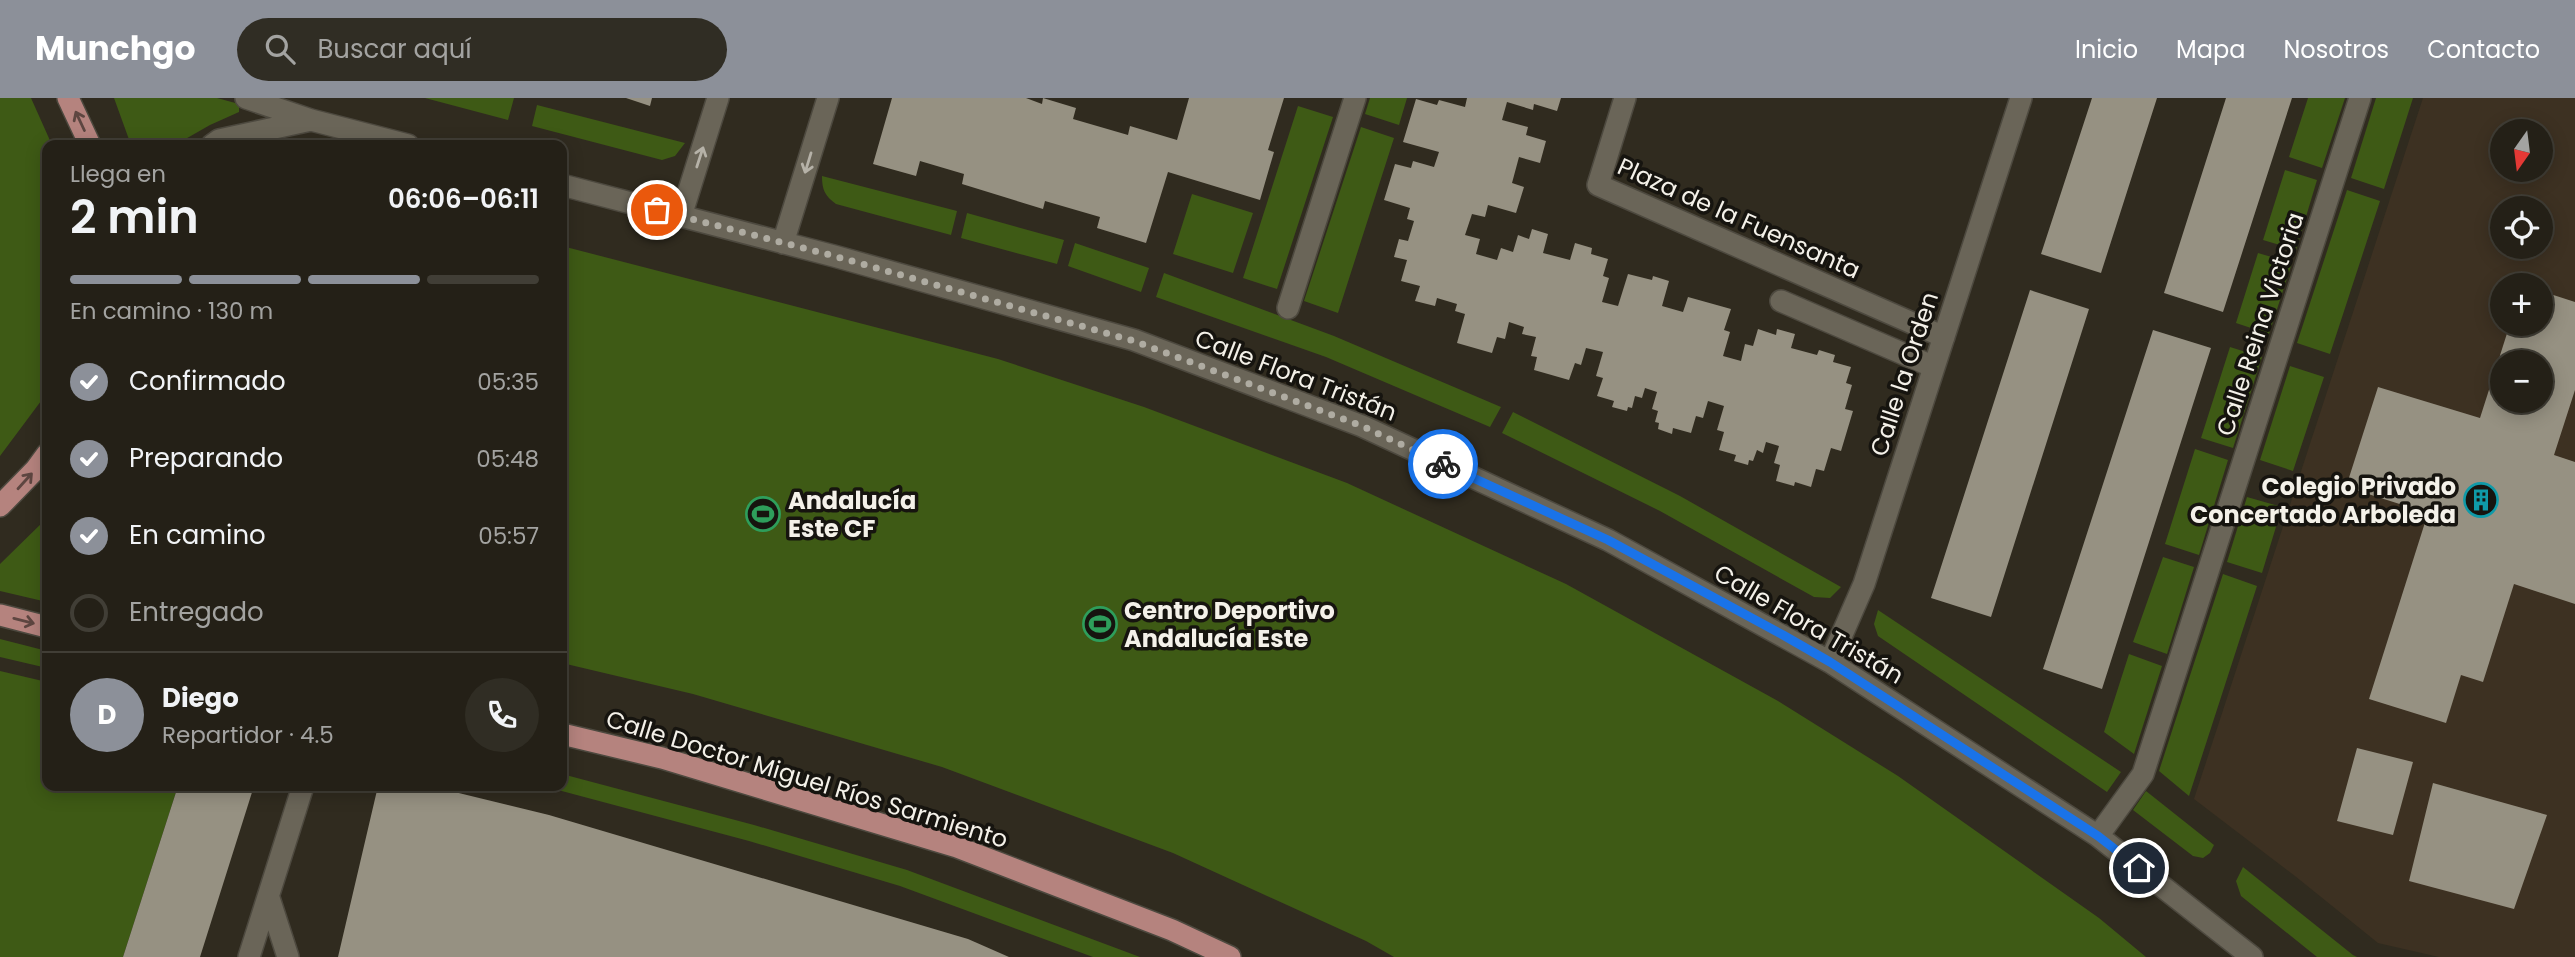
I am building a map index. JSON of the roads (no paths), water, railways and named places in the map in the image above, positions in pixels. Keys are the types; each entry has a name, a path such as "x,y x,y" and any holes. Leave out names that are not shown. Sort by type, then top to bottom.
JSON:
{"main road":[{"path":"68,98 88,140"},
{"path":"0,506 42,461"},
{"path":"0,615 42,626"},
{"name":"Calle Doctor Miguel Ríos Sarmiento","path":"567,735 662,758 957,847 1172,930 1230,957"}],"street":[{"path":"246,98 311,120 389,140"},
{"path":"681,216 718,98"},
{"path":"783,243 828,98"},
{"path":"1288,308 1355,98"},
{"name":"Plaza de la Fuensanta","path":"1625,98 1598,185 1944,337"},
{"name":"Calle Reina Victoria","path":"2098,836 2143,774 2360,98"},
{"name":"Calle la Orden","path":"1830,662 1864,584 2018,99"},
{"path":"223,140 311,120"},
{"name":"Calle Flora Tristán","path":"567,186 783,243 1134,341 1362,426 1608,540 1830,662 2098,836 2252,957"},
{"path":"1781,301 1934,367"},
{"path":"249,957 301,791"},
{"path":"269,898 288,957"}],"place":[{"name":"Colegio Privado Concertado Arboleda","path":"2481,500"},
{"name":"Andalucía Este CF","path":"763,514"},
{"name":"Centro Deportivo Andalucía Este","path":"1100,624"}]}
